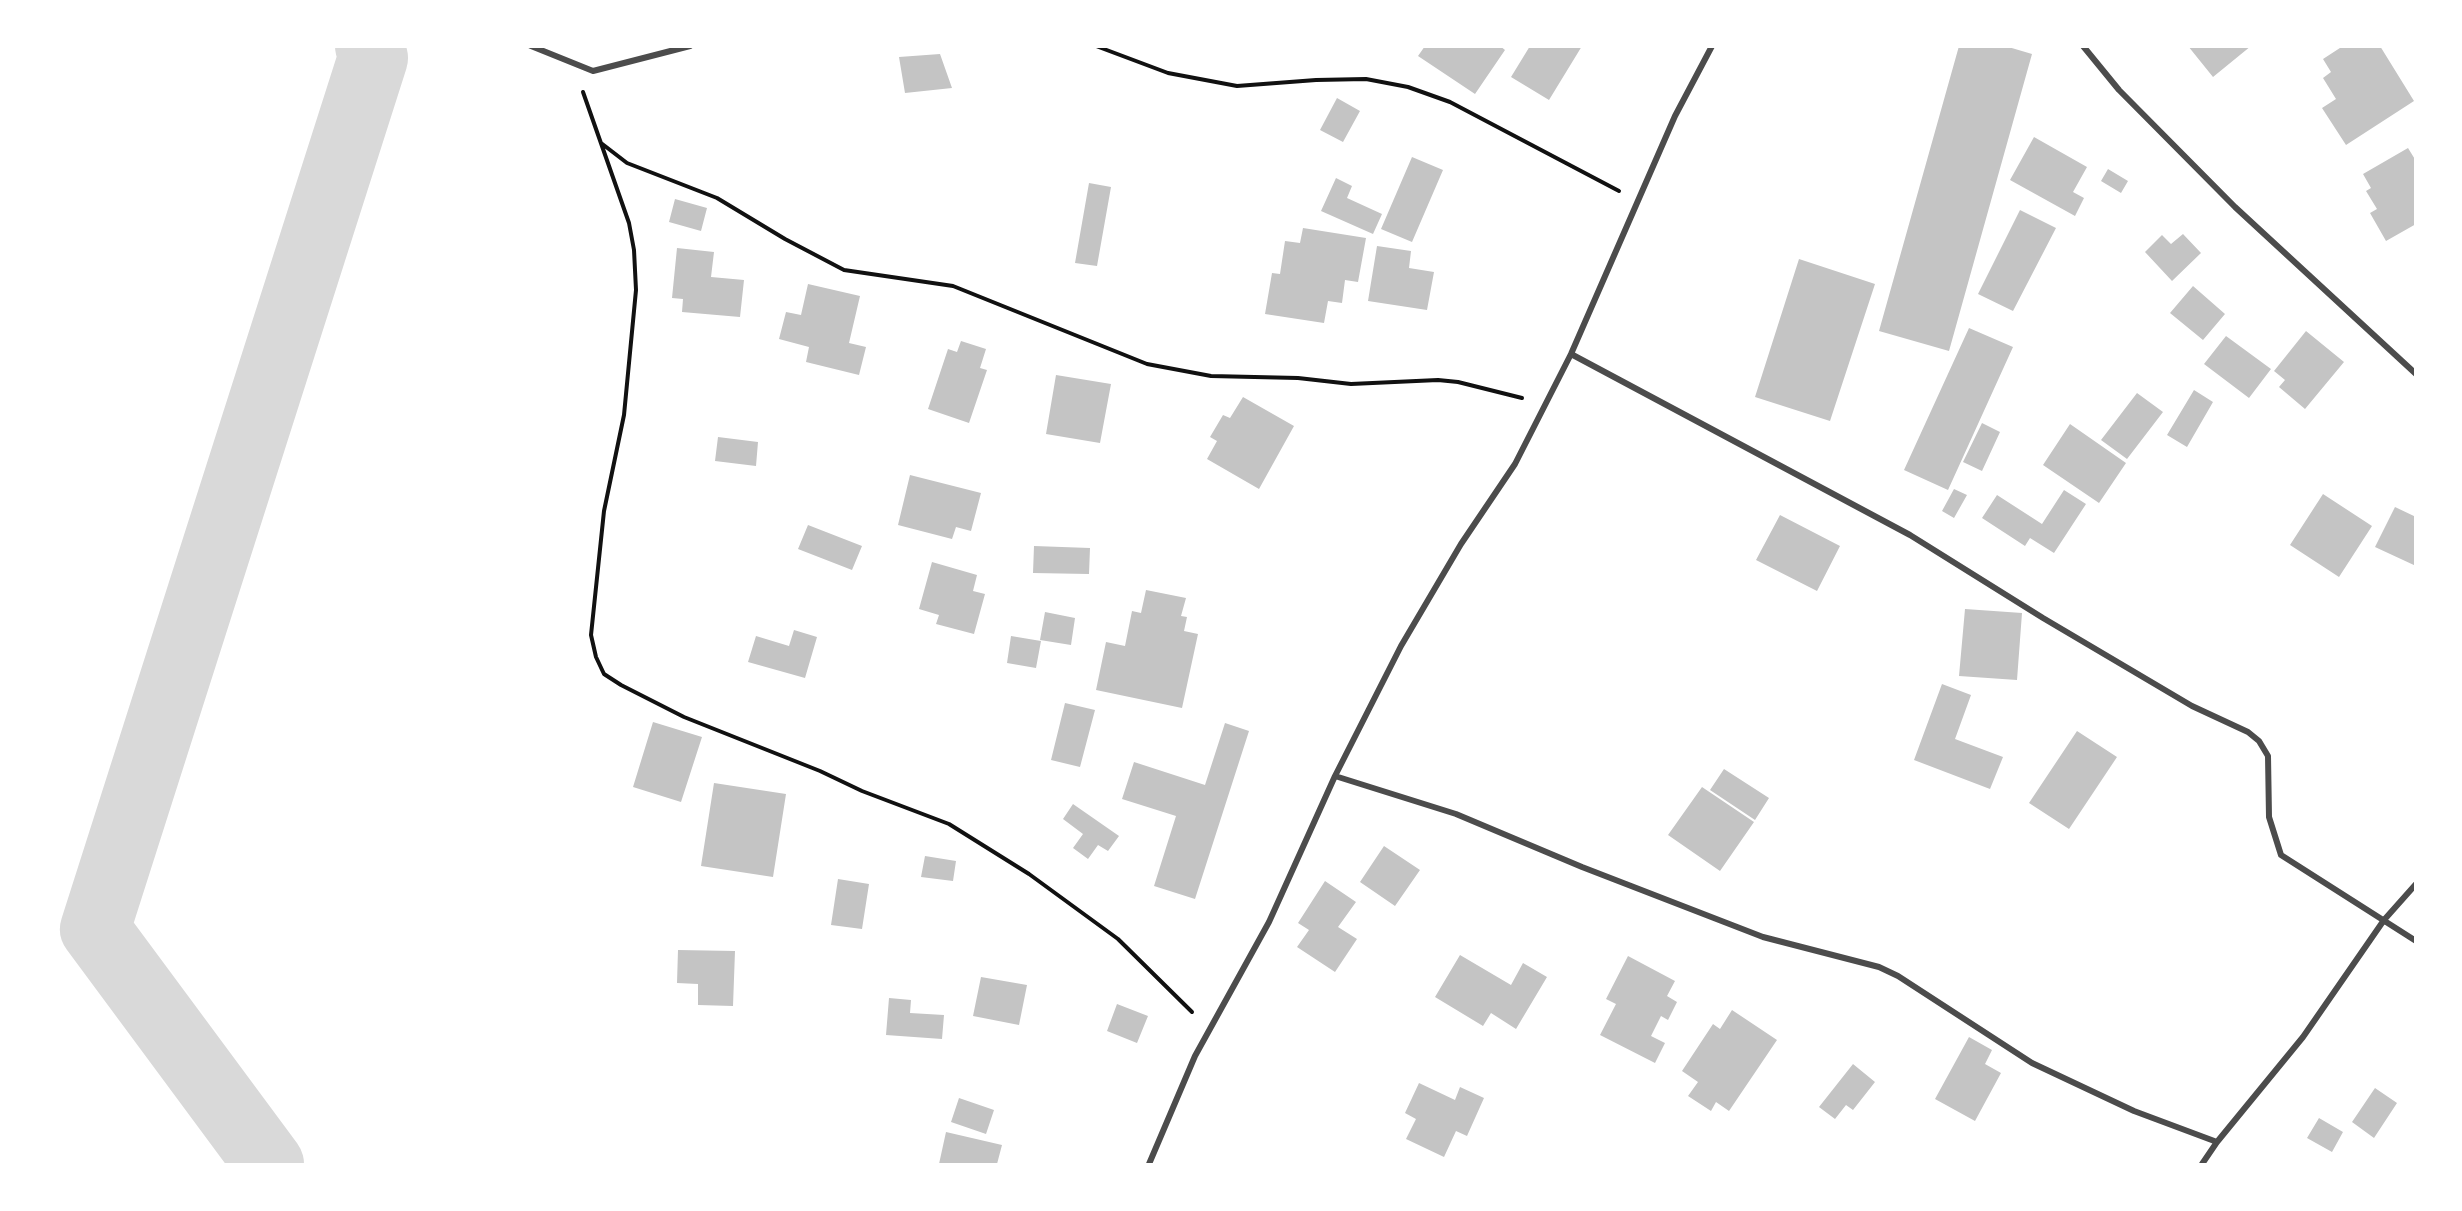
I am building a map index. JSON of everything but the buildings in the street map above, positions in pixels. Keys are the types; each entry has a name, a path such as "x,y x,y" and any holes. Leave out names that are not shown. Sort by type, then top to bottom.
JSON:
{"street":[{"path":"531,46 593,71 690,46"},
{"path":"1149,1164 1195,1056 1269,922 1335,776 1401,646 1461,544 1515,464 1546,404 1571,354 1675,116 1712,46"},
{"path":"2083,46 2119,90 2235,207 2415,374"},
{"path":"1571,354 1910,535 2043,618 2182,700 2248,732 2259,741 2268,756 2269,817 2281,855 2415,941"},
{"path":"1335,776 1456,813 1582,867 1763,937 1880,967 1898,976 2032,1063 2134,1111 2217,1142"},
{"path":"2202,1164 2217,1142 2303,1037 2384,920 2415,884"}],"path":[{"path":"1096,46 1168,73 1238,86 1366,79 1408,87 1450,102 1638,201"},
{"path":"573,64 629,223 634,250 636,290 624,415 604,511 591,635 596,657 604,674 684,717 820,771 862,791 949,824 970,836 1029,874 1118,939 1210,1030"},
{"path":"600,142 627,163 717,198 785,239 844,270 953,286 1147,364 1211,376 1298,378 1351,384 1438,380 1458,382 1546,404"}],"waterway":[{"path":"269,1164 95,929 373,58 370,46"}]}
